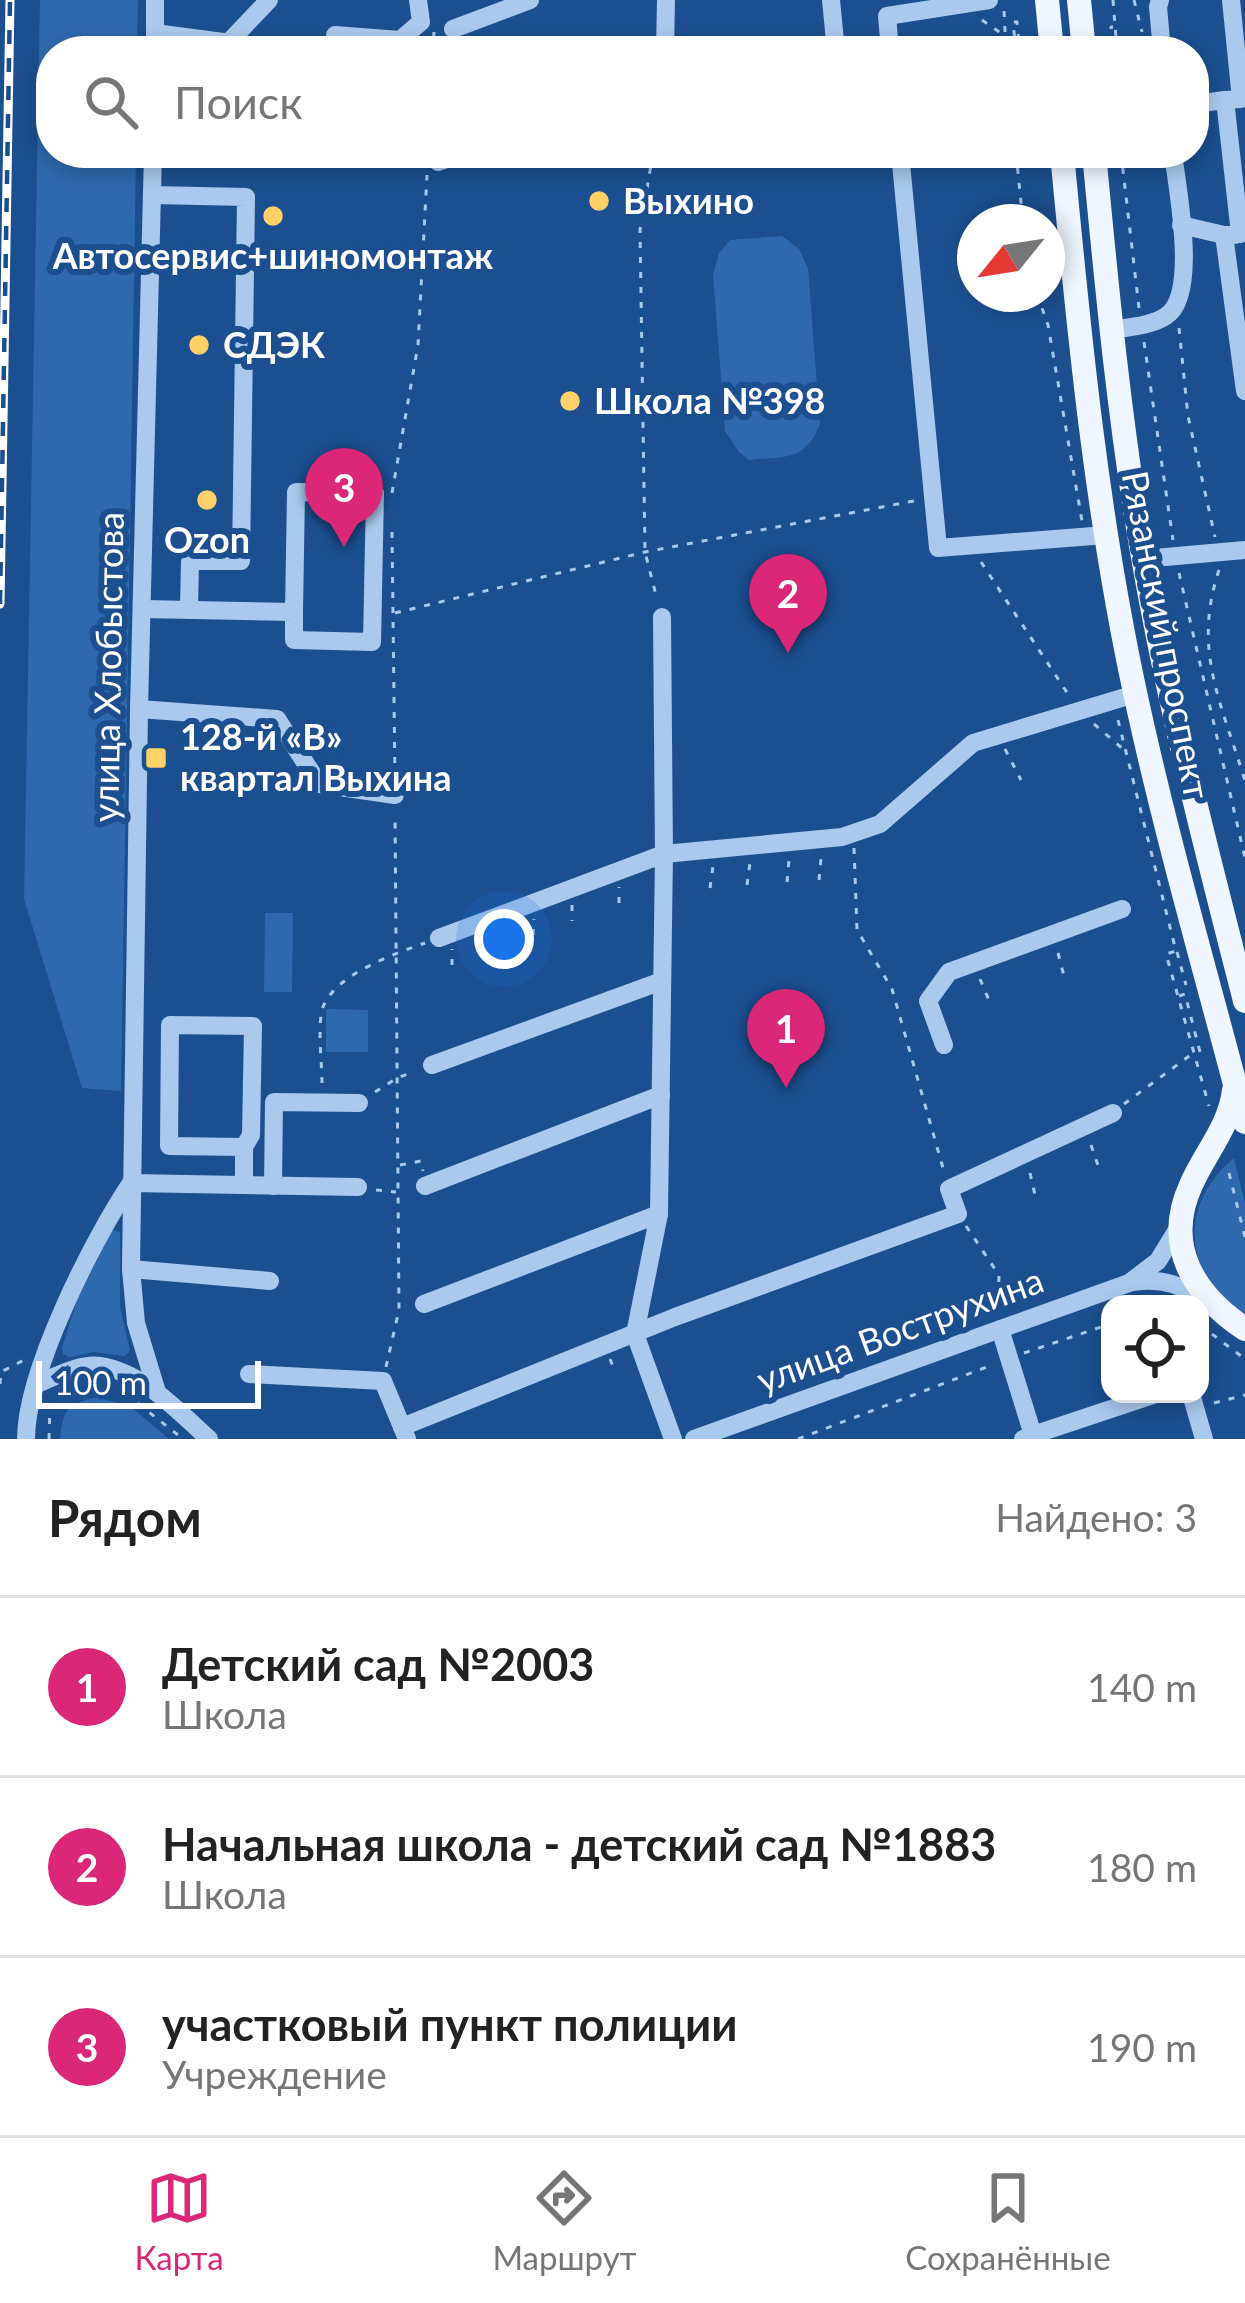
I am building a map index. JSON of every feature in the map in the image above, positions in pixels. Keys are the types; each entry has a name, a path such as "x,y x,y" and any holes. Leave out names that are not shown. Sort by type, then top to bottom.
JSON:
{"main road":[{"path":"1047,0 1051,36"},
{"path":"1079,0 1083,36"},
{"name":"Рязанский проспект","path":"1063,168 1081,353 1106,535 1136,694 1182,892 1245,1122"},
{"name":"Рязанский проспект","path":"1096,168 1143,559 1168,686 1245,1001"},
{"path":"1228,1323 1188,1269 1181,1224 1191,1185 1226,1123 1234,1082"},
{"path":"1199,1170 1245,1132"}],"street":[{"path":"155,0 155,36"},
{"path":"235,36 269,0"},
{"path":"405,36 421,22 418,0"},
{"path":"453,29 530,0"},
{"path":"665,36 666,0"},
{"path":"831,0 835,36"},
{"path":"889,36 887,16 989,0"},
{"path":"1155,36 1160,0"},
{"path":"1209,99 1221,95 1241,99 1231,0"},
{"path":"335,35 348,36"},
{"path":"1221,95 1237,151 1237,270 1245,391"},
{"name":"улица Хлобыстова","path":"154,168 131,1269 136,1323 158,1392"},
{"path":"901,168 938,548 1106,535"},
{"path":"1112,330 1166,317 1178,305 1184,265 1175,168"},
{"path":"153,195 246,197 241,561 190,560 189,610"},
{"path":"1181,226 1236,234"},
{"path":"296,492 375,493 372,642 294,640 294,612 296,492"},
{"path":"1143,559 1243,557"},
{"path":"142,609 294,612"},
{"path":"662,617 659,1214 635,1334 673,1439"},
{"path":"439,938 664,854 823,839 880,824 973,743 1136,694"},
{"path":"139,710 277,718 319,784 395,795"},
{"path":"944,1045 928,1001 949,972 1123,909"},
{"path":"432,1065 662,981"},
{"path":"244,1147 169,1146 170,1025 253,1026 251,1135 244,1147 244,1185"},
{"path":"424,1186 661,1095"},
{"path":"273,1186 274,1102 359,1103"},
{"path":"249,1374 383,1381 404,1433 675,1317 958,1214 949,1189 1113,1113"},
{"path":"131,1183 358,1187"},
{"name":"улица Хлобыстова","path":"37,1384 56,1326 131,1183"},
{"path":"424,1304 659,1214"},
{"name":"улица Вострухина","path":"1129,1283 1159,1261 1181,1224"},
{"path":"131,1269 270,1281"},
{"name":"улица Вострухина","path":"694,1439 994,1323 1142,1280 1168,1281 1195,1294 1228,1323"},
{"path":"994,1323 1009,1358 1028,1437 1129,1403"},
{"path":"26,1439 37,1384 98,1366 158,1392 208,1439"},
{"path":"1194,1403 1204,1439"}],"path":[{"path":"1003,0 1005,35"},
{"path":"1113,0 1114,36"},
{"path":"1134,0 1149,36"},
{"path":"962,4 1005,35"},
{"path":"392,494 418,345 433,168"},
{"path":"650,168 640,230 645,552 662,617"},
{"path":"1018,168 1021,204"},
{"path":"1123,168 1131,239"},
{"path":"393,613 645,552 933,498"},
{"path":"383,1381 399,1310 392,518"},
{"path":"970,545 1079,710 1124,750"},
{"path":"998,735 1021,780"},
{"path":"853,833 856,929 892,989 949,1189"},
{"path":"820,880 823,839"},
{"path":"787,882 791,842"},
{"path":"747,885 752,846"},
{"path":"710,888 715,849"},
{"path":"1053,936 1065,980"},
{"path":"322,1103 322,1010 335,988 396,953 439,938"},
{"path":"1176,951 1186,986"},
{"path":"973,964 991,1005"},
{"path":"1193,1002 1206,1050 1200,1052 1185,994 1177,997 1208,1106"},
{"path":"1113,1113 1192,1054"},
{"path":"359,1103 397,1078 432,1065"},
{"path":"1084,1126 1100,1172"},
{"path":"1025,1154 1034,1195"},
{"path":"398,1166 422,1161 424,1186"},
{"path":"1229,1173 1245,1237"},
{"path":"358,1187 398,1192"},
{"path":"958,1214 999,1275 1000,1312 994,1323"},
{"path":"1228,1323 1245,1359"},
{"path":"798,1439 1101,1327"},
{"path":"0,1384 1,1372 49,1348"},
{"path":"118,1387 182,1439"},
{"path":"49,1439 50,1405 55,1395"},
{"path":"1209,1399 1245,1395"}],"shaded area":[{"path":"40,0 138,0 137,36 39,36"},
{"path":"37,168 136,168 121,1091 82,1088 24,899"},
{"path":"782,236 799,249 808,268 820,424 801,451 749,460 725,431 713,275 719,253 730,240"},
{"path":"265,913 293,913 292,992 264,992"},
{"path":"326,1009 368,1010 368,1052 326,1052"},
{"path":"1234,1158 1245,1203 1245,1315 1209,1281 1195,1240 1203,1197"},
{"path":"112,1230 120,1232 120,1306 130,1351 125,1356 94,1352 69,1357 62,1347 78,1298"},
{"path":"96,1397 131,1407 169,1439 60,1439 68,1410"}],"railway":[{"path":"0,604 10,0"}],"place":[{"name":"Выхино","path":"599,201"},
{"name":"Автосервис+шиномонтаж","path":"273,216"},
{"name":"СДЭК","path":"199,345"},
{"name":"Школа №398","path":"570,401"},
{"name":"Ozon","path":"207,500"},
{"name":"участковый пункт полиции","path":"344,547"},
{"name":"Начальная школа - детский сад №1883","path":"788,653"},
{"name":"128-й «В» квартал Выхина","path":"156,758"},
{"name":"Детский сад №2003","path":"786,1088"}]}
